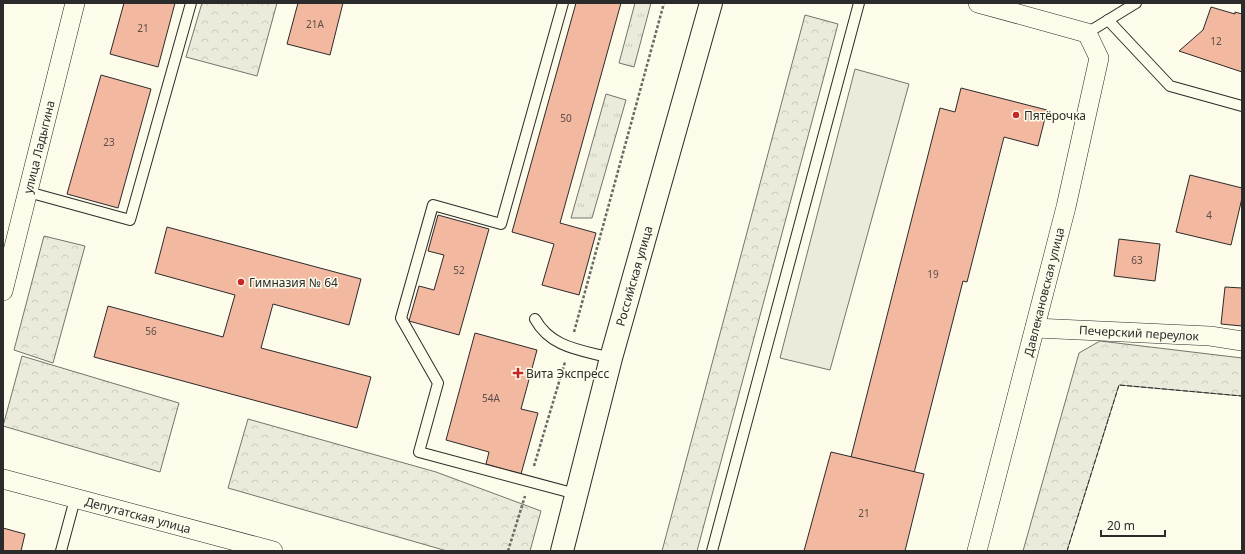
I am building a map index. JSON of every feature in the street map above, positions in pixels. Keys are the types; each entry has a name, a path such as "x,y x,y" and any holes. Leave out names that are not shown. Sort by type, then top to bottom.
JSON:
{"main road":[{"name":"Российская улица","path":"562,551 611,358 711,3"}],"street":[{"name":"улица Ладыгина","path":"3,291 75,3"},
{"path":"986,4 1087,33"},
{"name":"Давлекановская улица","path":"977,551 1066,207 1099,58 1087,33"},
{"name":"Печерский переулок","path":"1035,328 1210,336 1242,341"},
{"name":"Депутатская улица","path":"3,479 273,551"}],"lane":[{"path":"28,192 130,220 191,3"},
{"path":"563,3 501,224 433,205 401,318 438,384 419,452 576,494"},
{"path":"712,551 859,3"},
{"path":"1087,33 1136,3"},
{"path":"1108,20 1170,86 1242,106"},
{"path":"535,319 542,330 552,339 570,347 611,358"},
{"path":"61,551 75,499"}],"path":[{"path":"508,551 570,347 664,3"}],"green space":[{"path":"202,3 277,3 257,76 186,57"},
{"path":"635,3 651,3 634,67 619,63"},
{"path":"805,15 838,24 697,551 662,551"},
{"path":"855,69 909,84 830,370 780,358"},
{"path":"606,94 626,100 592,218 571,218"},
{"path":"44,236 85,246 53,363 14,350"},
{"path":"1100,341 1242,358 1242,396 1119,385 1067,551 1023,551 1079,353"},
{"path":"22,356 179,403 160,472 3,426"},
{"path":"248,419 436,472 541,511 530,551 447,551 228,488"}],"building":[{"path":"124,3 175,3 158,67 110,54"},
{"path":"298,3 343,3 330,55 287,44"},
{"path":"576,3 621,3 560,223 596,233 579,295 542,285 554,244 512,232"},
{"path":"1211,7 1235,14 1235,12 1242,14 1242,72 1179,51 1203,30"},
{"path":"101,75 151,89 118,208 67,194"},
{"path":"961,88 1047,110 1038,146 1004,137 967,282 963,281 914,473 851,457 940,108 955,112"},
{"path":"1190,175 1242,188 1242,198 1231,245 1176,232"},
{"path":"438,215 489,229 459,335 409,321 419,286 434,290 444,255 428,251"},
{"path":"167,227 361,279 349,325 273,304 261,348 371,377 357,428 94,357 108,306 223,337 235,295 155,273"},
{"path":"1119,239 1160,244 1155,281 1114,276"},
{"path":"1225,287 1242,288 1242,326 1221,324"},
{"path":"475,333 537,350 521,409 538,413 521,474 486,464 489,452 446,440"},
{"path":"831,452 924,474 905,551 804,551"},
{"path":"3,528 25,534 21,551 3,551"}],"fence":[{"path":"1067,551 1119,385 1242,396"}],"place":[{"name":"Пятёрочка","path":"1016,115"},
{"name":"Гимназия № 64","path":"241,282"},
{"name":"Вита Экспресс","path":"518,373"}]}
